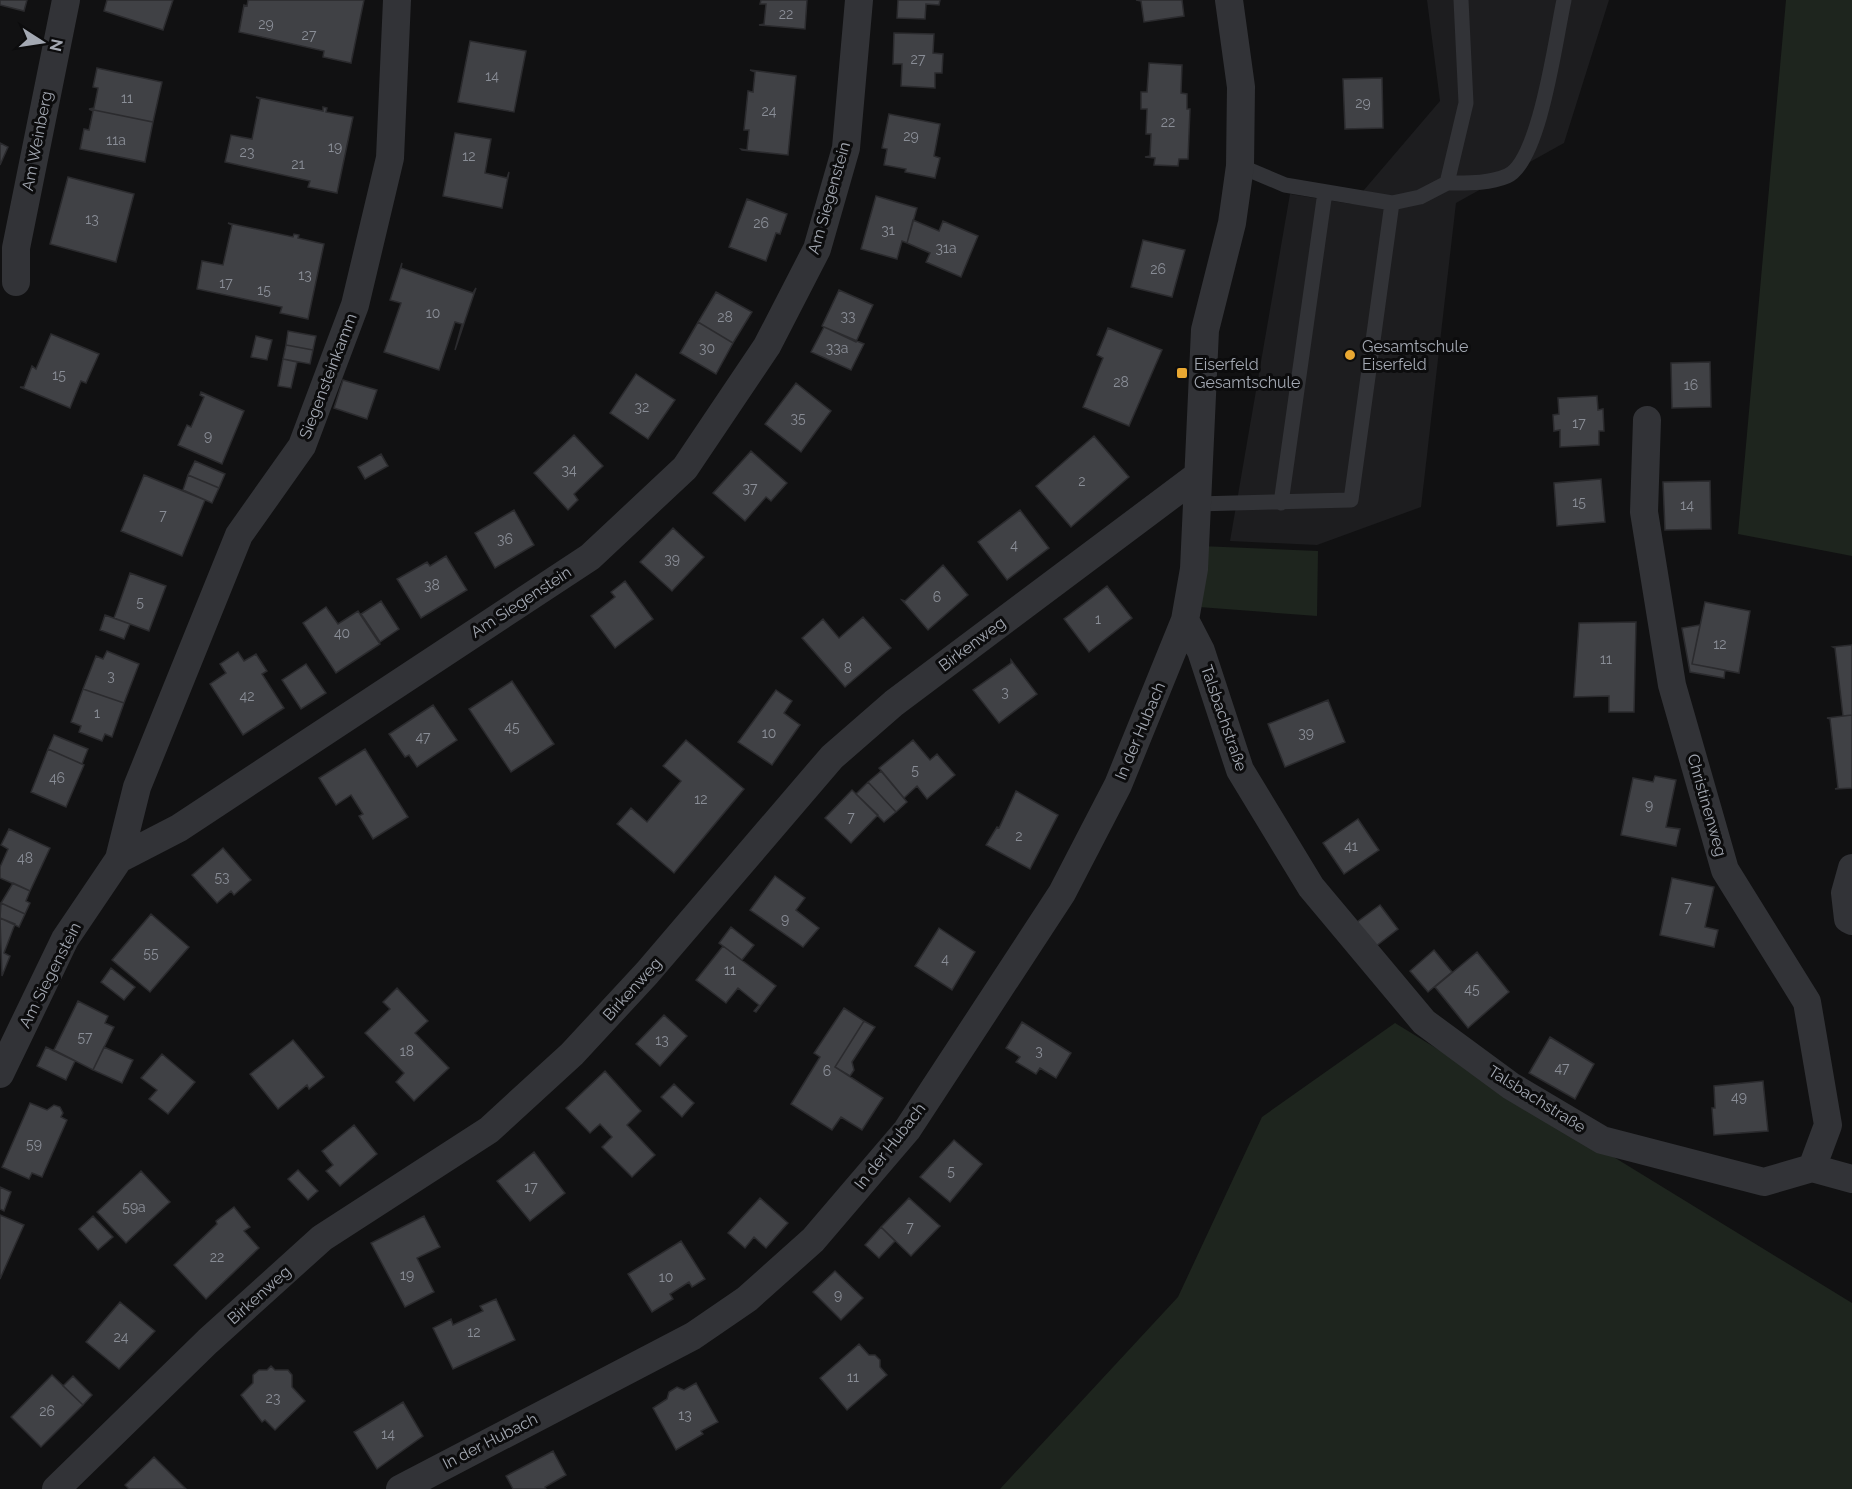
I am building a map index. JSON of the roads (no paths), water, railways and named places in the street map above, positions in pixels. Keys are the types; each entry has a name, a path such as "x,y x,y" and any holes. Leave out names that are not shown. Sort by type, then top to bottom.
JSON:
{"street":[{"name":"Am Weinberg","path":"16,282 16,248 66,0"},
{"name":"Siegensteinkamm","path":"119,859 137,788 239,535 302,446 355,305 390,158 397,0"},
{"name":"Am Siegenstein","path":"0,1074 65,939 119,859 179,828 590,557 685,468 767,346 817,249 846,148 859,0"},
{"path":"1185,620 1194,569 1205,330 1232,223 1240,166 1241,87 1229,0"},
{"name":"Christinenweg","path":"1647,420 1644,512 1672,685 1725,870 1807,1002 1828,1125 1812,1168"},
{"name":"Birkenweg","path":"56,1489 208,1341 322,1238 489,1130 572,1054 647,973 832,757 894,703 1197,476"},
{"name":"Talsbachstraße","path":"1185,620 1201,651 1240,770 1311,887 1424,1022 1511,1086 1602,1140 1764,1182 1812,1168"},
{"name":"In der Hubach","path":"400,1489 693,1336 747,1299 813,1240 907,1130 1062,893 1118,785 1185,620"},
{"path":"1852,868 1845,893 1848,919 1852,921"},
{"path":"1812,1168 1852,1179"}],"lane":[{"path":"1447,183 1466,103 1461,0"},
{"path":"1240,166 1285,185 1392,203 1420,197 1447,183 1477,183 1508,176 1528,154 1539,121 1564,0"},
{"path":"1281,503 1325,192"},
{"path":"1196,504 1352,500 1392,203"}],"place":[{"name":"Gesamtschule Eiserfeld","path":"1350,355"},
{"name":"Eiserfeld Gesamtschule","path":"1182,373"}]}
